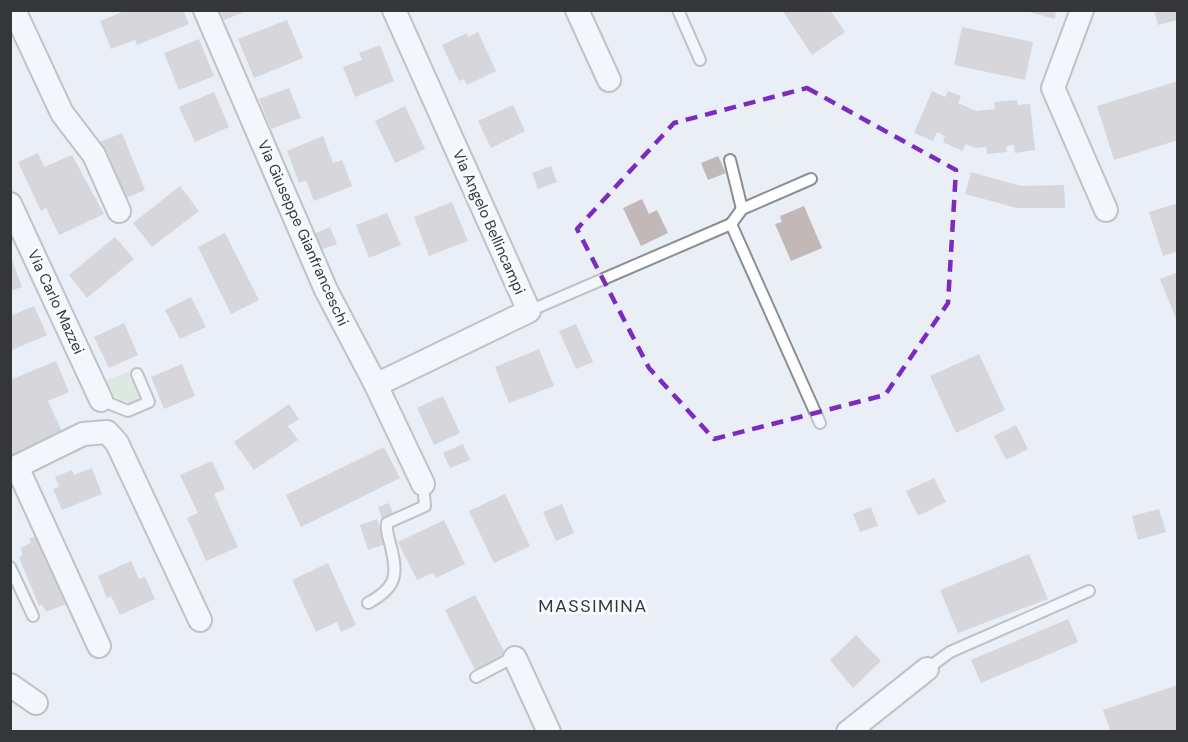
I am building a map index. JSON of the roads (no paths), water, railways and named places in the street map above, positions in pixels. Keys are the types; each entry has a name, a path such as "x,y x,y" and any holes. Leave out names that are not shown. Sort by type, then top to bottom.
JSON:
{"street":[{"path":"14,10 62,113 94,154 119,212"},
{"name":"Via Giuseppe Gianfranceschi","path":"205,10 326,290 376,385 423,484"},
{"name":"Via Angelo Bellincampi","path":"376,385 529,311 394,10"},
{"path":"577,10 609,80"},
{"path":"1082,10 1053,88 1106,210"},
{"name":"Via Carlo Mazzei","path":"10,204 101,400"},
{"path":"99,646 14,468 83,434 107,432 117,443 200,620"},
{"path":"513,654 549,732"},
{"path":"852,731 927,669"},
{"path":"10,685 36,703"}],"lane":[{"path":"678,10 700,60"},
{"path":"730,160 742,209"},
{"path":"529,311 731,224 742,209 811,179"},
{"path":"731,224 820,423"},
{"path":"101,400 128,411 148,402 137,374"},
{"path":"368,603 384,594 393,584 395,574 387,524 425,506 423,484"},
{"path":"10,567 33,616"},
{"path":"927,669 950,652 1089,591"},
{"path":"476,677 513,654"}],"district":[{"name":"MASSIMINA","path":"593,606"}]}
